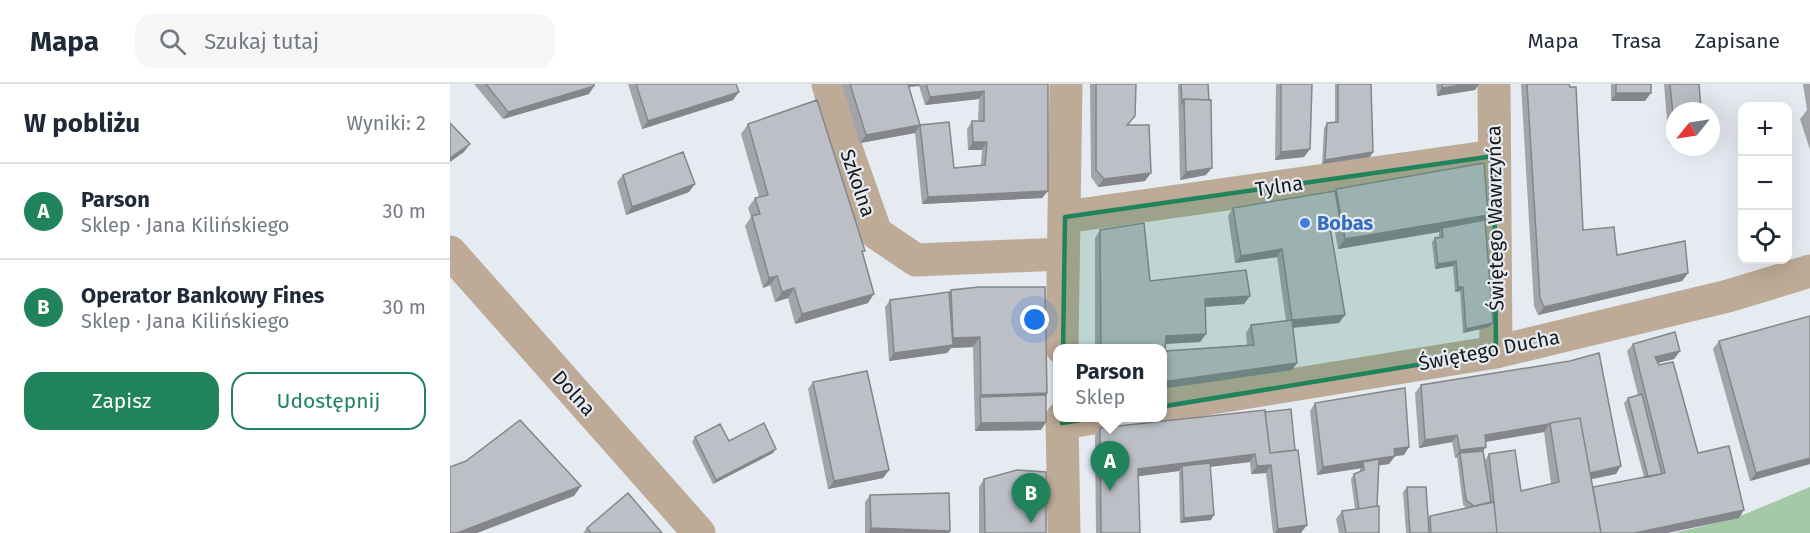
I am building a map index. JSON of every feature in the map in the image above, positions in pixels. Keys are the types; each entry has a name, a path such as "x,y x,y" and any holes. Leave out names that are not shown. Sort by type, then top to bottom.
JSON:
{"street":[{"name":"Szkolna","path":"828,84 846,151 876,233 916,260 1062,254"},
{"path":"1062,344 1066,84"},
{"name":"Świętego Wawrzyńca","path":"1494,84 1496,352"},
{"name":"Tylna","path":"1065,218 1494,156"},
{"name":"Dolna","path":"450,252 699,533"},
{"name":"Świętego Ducha","path":"1167,405 1496,352 1728,296 1810,272"},
{"path":"1064,533 1073,422"}],"highlighted area":[{"path":"1494,156 1496,352 1062,423 1065,217"}],"green space":[{"path":"1810,487 1810,533 1674,533 1733,519"}],"building":[{"path":"486,84 594,84 594,86 508,112"},
{"path":"636,84 736,84 739,92 648,121"},
{"path":"850,84 908,84 920,125 866,135"},
{"path":"926,84 1048,84 1048,191 928,197 920,125 949,122 954,168 985,165 987,142 973,142 972,121 984,121 984,91 930,97"},
{"path":"1096,84 1136,84 1135,116 1127,125 1149,125 1151,173 1104,179 1096,170"},
{"path":"1181,84 1208,84 1209,100 1184,99 1182,103"},
{"path":"1281,84 1312,84 1310,149 1281,152"},
{"path":"1338,84 1371,84 1373,152 1325,160 1327,123 1338,122"},
{"path":"1442,84 1468,84 1442,88"},
{"path":"1527,84 1569,84 1570,87 1576,87 1583,230 1614,227 1617,255 1685,241 1688,273 1544,307 1540,298"},
{"path":"1616,84 1651,84 1651,93 1616,93"},
{"path":"1670,84 1699,84 1700,102 1672,102"},
{"path":"1184,99 1211,100 1212,168 1186,172"},
{"path":"817,100 865,251 862,251 874,294 802,314 794,288 782,292 777,276 769,278 752,216 760,214 755,198 768,195 748,124"},
{"path":"450,123 470,144 450,158"},
{"path":"683,152 695,184 632,207 623,175"},
{"path":"1484,163 1488,215 1345,239 1336,189"},
{"path":"1335,191 1340,219 1329,221 1345,315 1292,320 1282,249 1241,256 1233,208"},
{"path":"1485,220 1493,323 1466,329 1463,287 1458,287 1456,261 1438,264 1435,238 1443,237 1442,228"},
{"path":"1144,223 1150,281 1246,270 1250,296 1205,299 1206,334 1166,336 1165,344 1101,344 1100,230"},
{"path":"979,287 1045,287 1047,393 981,395 980,337 953,338 951,290"},
{"path":"949,292 953,345 894,353 890,300"},
{"path":"1810,316 1810,458 1756,473 1719,341"},
{"path":"1292,320 1297,363 1167,381 1167,351 1254,345 1251,325"},
{"path":"1675,332 1680,351 1655,357 1659,365 1673,362 1698,453 1729,446 1744,510 1635,533 1601,533 1593,487 1665,473 1633,344"},
{"path":"1599,353 1621,466 1590,473 1580,418 1485,435 1486,447 1460,450 1457,435 1425,440 1421,385 1570,361"},
{"path":"867,371 889,470 834,481 813,382"},
{"path":"1405,388 1409,447 1394,449 1395,456 1323,467 1315,403"},
{"path":"1642,394 1662,474 1648,477 1628,398"},
{"path":"1046,395 1046,422 981,423 980,397"},
{"path":"1291,409 1295,450 1270,453 1265,412"},
{"path":"1265,410 1270,453 1298,450 1307,525 1278,529 1271,465 1257,466 1255,454 1138,469 1140,533 1101,533 1100,428"},
{"path":"1580,418 1601,533 1497,533 1489,454 1515,450 1521,491 1559,482 1550,423"},
{"path":"520,420 581,486 457,533 450,533 450,467 466,461"},
{"path":"764,423 776,449 716,480 695,437 720,424 729,441"},
{"path":"1483,451 1491,502 1474,506 1466,500 1460,453"},
{"path":"1379,459 1377,506 1359,509 1354,474 1364,470 1363,462"},
{"path":"1210,463 1214,515 1184,518 1182,466"},
{"path":"1017,470 1046,472 1046,533 985,533 984,479"},
{"path":"1407,487 1426,487 1429,533 1410,533"},
{"path":"628,493 662,533 591,533 587,528"},
{"path":"949,493 950,531 871,528 870,495"},
{"path":"1494,502 1497,533 1431,533 1430,516"},
{"path":"1379,506 1379,533 1346,533 1342,511"}],"place":[{"name":"Bobas","path":"1305,223"},
{"name":"Parson","path":"1110,491"},
{"name":"Operator Bankowy Fines","path":"1031,523"}]}
